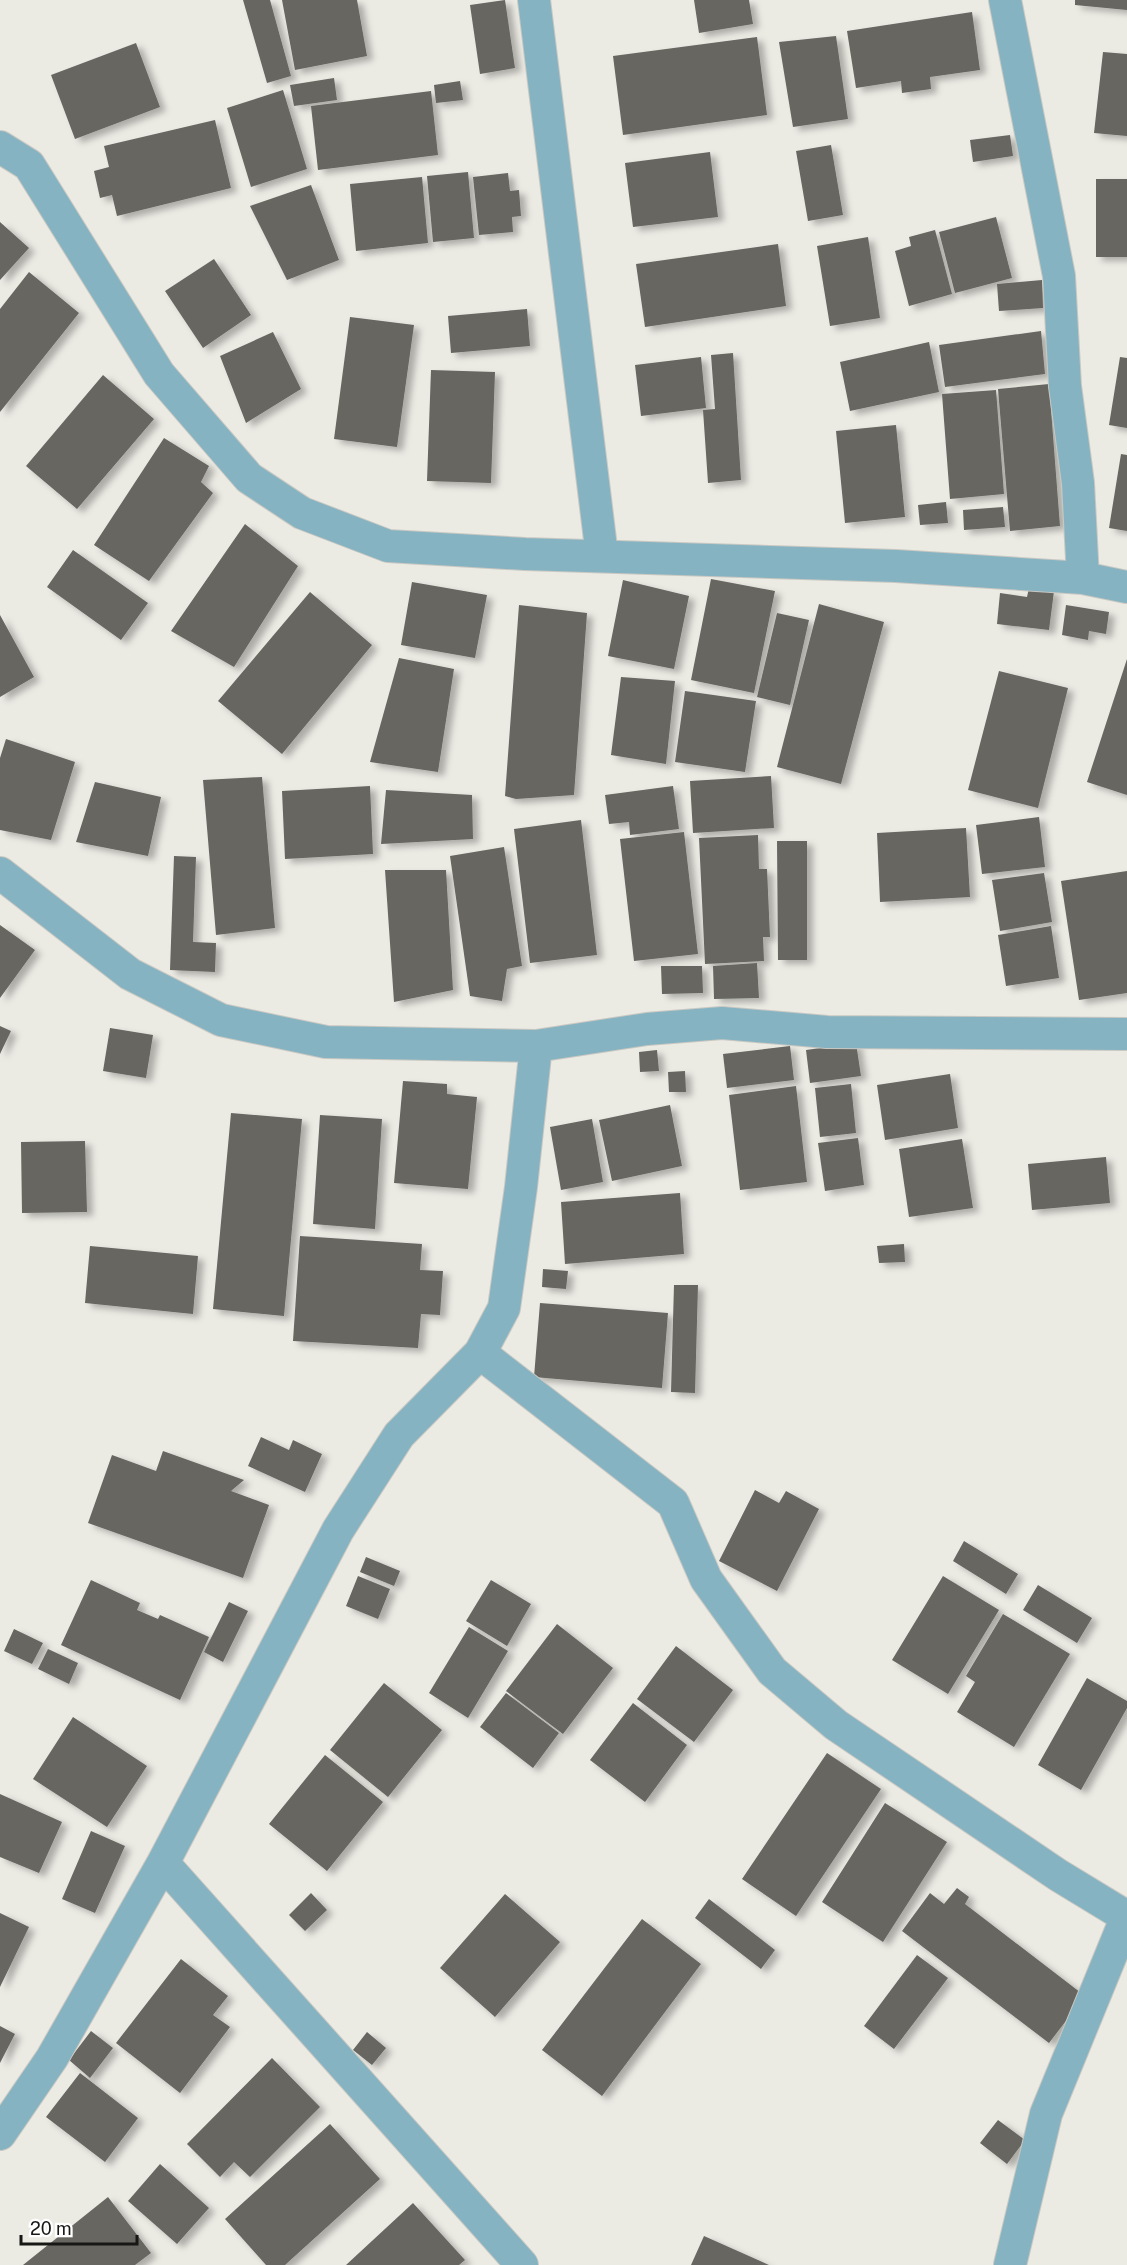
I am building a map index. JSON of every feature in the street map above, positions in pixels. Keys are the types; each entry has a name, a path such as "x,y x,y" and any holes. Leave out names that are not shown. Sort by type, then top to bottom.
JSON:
{"street":[{"path":"534,0 602,556"},
{"path":"1005,0 1059,276 1065,386 1078,483 1083,578"},
{"path":"0,147 29,165 159,374 249,478 302,513 388,546 896,566 1083,578 1127,587"},
{"path":"0,873 130,974 222,1020 326,1042 536,1046 647,1029 722,1023 826,1032 1127,1034"},
{"path":"0,2134 52,2058 163,1863 338,1530 399,1435 480,1353 504,1308 521,1187 536,1046"},
{"path":"480,1353 673,1503 706,1579 772,1671 836,1725 1058,1875 1127,1916 1046,2114 1010,2265"},
{"path":"163,1863 522,2265"}],"building":[{"path":"243,0 270,0 291,76 267,83"},
{"path":"282,0 357,0 367,56 295,70"},
{"path":"505,0 515,68 480,74 470,5"},
{"path":"694,0 749,0 753,24 699,33"},
{"path":"1075,0 1127,0 1127,10 1075,5"},
{"path":"972,12 980,70 930,77 931,89 902,93 901,81 856,88 847,31"},
{"path":"836,36 848,119 793,127 779,42"},
{"path":"757,37 767,115 623,135 613,56"},
{"path":"136,43 160,107 75,139 51,75"},
{"path":"1103,52 1127,54 1127,136 1094,133"},
{"path":"334,78 337,100 294,106 290,85"},
{"path":"460,81 463,100 436,103 434,85"},
{"path":"283,90 307,169 251,187 227,108"},
{"path":"431,91 438,155 318,170 311,106"},
{"path":"215,120 231,188 117,216 112,195 100,198 94,171 109,167 104,146"},
{"path":"1010,135 1013,156 973,162 970,140"},
{"path":"831,145 843,215 808,221 796,151"},
{"path":"710,152 718,217 633,227 625,163"},
{"path":"468,172 474,238 433,242 427,176"},
{"path":"508,173 510,191 519,190 521,216 512,217 513,232 479,235 473,177"},
{"path":"422,177 428,243 356,251 350,184"},
{"path":"1096,179 1127,179 1127,257 1096,257"},
{"path":"311,185 339,260 287,280 250,206"},
{"path":"996,217 1012,278 955,293 939,232"},
{"path":"0,222 29,248 0,280"},
{"path":"935,230 952,294 909,306 895,251 911,246 909,237"},
{"path":"868,237 880,318 830,326 817,246"},
{"path":"778,244 786,306 645,327 636,264"},
{"path":"214,259 251,315 203,348 165,291"},
{"path":"29,272 79,313 0,412 0,309"},
{"path":"1042,280 1043,308 999,311 997,284"},
{"path":"527,309 530,346 451,353 448,316"},
{"path":"350,317 414,325 397,447 334,439"},
{"path":"1041,331 1045,374 945,387 939,345"},
{"path":"273,332 301,389 246,423 220,356"},
{"path":"929,342 939,392 850,411 840,362"},
{"path":"733,353 741,480 708,483 703,410 715,409 711,355"},
{"path":"701,357 706,408 641,416 635,365"},
{"path":"1120,357 1127,358 1127,428 1109,425"},
{"path":"431,370 495,372 491,483 427,481"},
{"path":"103,375 154,419 77,509 26,466"},
{"path":"1049,384 1060,526 1010,531 998,389"},
{"path":"996,390 1004,494 950,499 942,394"},
{"path":"896,425 905,517 845,523 836,431"},
{"path":"164,438 209,466 201,482 213,493 149,581 94,545"},
{"path":"1121,454 1127,455 1127,531 1109,528"},
{"path":"946,502 948,523 920,525 918,505"},
{"path":"1003,507 1005,527 964,530 963,510"},
{"path":"245,524 298,566 234,667 171,631"},
{"path":"73,550 148,603 121,640 47,587"},
{"path":"711,579 775,591 754,693 691,680"},
{"path":"623,580 689,596 674,669 608,656"},
{"path":"412,582 487,595 475,658 401,645"},
{"path":"1029,588 1054,591 1049,630 997,624 1000,593 1027,597"},
{"path":"310,592 372,645 282,754 218,701"},
{"path":"819,604 884,622 841,784 777,767"},
{"path":"519,605 587,613 574,795 516,799 505,796"},
{"path":"1066,605 1109,612 1106,634 1089,631 1088,640 1062,635"},
{"path":"777,613 809,620 790,705 757,697"},
{"path":"0,615 34,677 0,697"},
{"path":"399,658 454,669 438,772 370,762"},
{"path":"1127,659 1127,795 1087,782"},
{"path":"999,671 1068,688 1038,808 968,790"},
{"path":"621,677 675,681 666,764 611,755"},
{"path":"685,691 756,701 745,772 675,762"},
{"path":"6,739 75,762 51,840 0,830 0,758"},
{"path":"771,776 774,828 693,833 690,781"},
{"path":"262,777 275,928 216,935 203,780"},
{"path":"95,782 161,797 148,856 76,842"},
{"path":"370,786 373,854 285,859 282,791"},
{"path":"673,786 679,829 630,835 629,822 609,824 605,795"},
{"path":"386,790 472,795 473,839 381,844"},
{"path":"1039,817 1045,867 982,874 976,825"},
{"path":"581,820 597,955 530,963 514,829"},
{"path":"966,828 970,897 880,902 877,833"},
{"path":"684,832 698,954 634,961 620,839"},
{"path":"758,835 759,869 767,869 770,937 763,937 764,961 705,964 699,838"},
{"path":"777,841 807,841 807,960 778,960"},
{"path":"504,847 522,966 507,969 502,1001 470,996 450,856"},
{"path":"174,856 196,857 193,942 216,943 215,972 170,970"},
{"path":"385,870 446,870 453,990 394,1002"},
{"path":"1127,871 1127,993 1079,1000 1061,881"},
{"path":"1044,873 1052,922 1000,931 992,880"},
{"path":"0,925 35,950 0,998"},
{"path":"1051,926 1059,978 1006,986 998,935"},
{"path":"757,963 759,998 714,999 713,966"},
{"path":"661,966 702,966 703,993 662,994"},
{"path":"0,1026 11,1031 0,1054"},
{"path":"110,1028 153,1035 146,1078 103,1071"},
{"path":"856,1043 861,1076 810,1083 806,1050"},
{"path":"790,1046 794,1080 727,1088 723,1054"},
{"path":"657,1050 659,1071 640,1072 639,1052"},
{"path":"685,1071 686,1092 669,1092 668,1072"},
{"path":"950,1074 958,1128 885,1140 877,1085"},
{"path":"403,1081 447,1084 447,1094 477,1097 468,1189 394,1183"},
{"path":"851,1084 856,1133 820,1137 815,1088"},
{"path":"796,1086 807,1182 740,1190 729,1095"},
{"path":"670,1105 682,1166 612,1181 599,1120"},
{"path":"231,1113 302,1119 284,1316 213,1309"},
{"path":"320,1115 382,1119 375,1229 313,1224"},
{"path":"592,1119 603,1182 561,1190 550,1127"},
{"path":"858,1138 864,1185 825,1191 818,1143"},
{"path":"962,1139 973,1208 909,1217 899,1149"},
{"path":"85,1141 87,1212 22,1213 21,1142"},
{"path":"1106,1157 1110,1203 1032,1210 1028,1164"},
{"path":"680,1193 684,1254 565,1264 561,1202"},
{"path":"300,1236 422,1244 420,1270 443,1271 440,1315 421,1314 418,1348 293,1341"},
{"path":"904,1244 905,1262 879,1263 877,1246"},
{"path":"90,1246 198,1256 193,1314 85,1303"},
{"path":"543,1269 568,1271 566,1289 542,1287"},
{"path":"674,1285 698,1285 695,1393 671,1392"},
{"path":"540,1303 668,1313 662,1388 534,1377"},
{"path":"261,1437 289,1450 293,1440 322,1454 305,1492 248,1466"},
{"path":"163,1451 244,1480 231,1491 269,1505 243,1578 88,1523 112,1455 156,1471"},
{"path":"755,1490 779,1503 786,1491 819,1509 777,1591 719,1561"},
{"path":"964,1541 1018,1574 1006,1594 953,1561"},
{"path":"366,1557 400,1571 394,1586 360,1572"},
{"path":"358,1576 390,1589 378,1619 346,1606"},
{"path":"943,1576 999,1610 948,1694 892,1660"},
{"path":"91,1580 140,1603 137,1610 158,1619 160,1615 209,1637 180,1700 61,1645"},
{"path":"491,1580 531,1604 507,1646 466,1621"},
{"path":"1038,1585 1092,1618 1077,1643 1023,1610"},
{"path":"229,1602 248,1611 223,1662 204,1652"},
{"path":"1003,1614 1070,1654 1014,1747 957,1712 975,1682 966,1676"},
{"path":"557,1624 613,1668 563,1734 506,1691"},
{"path":"469,1627 508,1651 468,1718 429,1693"},
{"path":"14,1629 43,1643 32,1664 4,1651"},
{"path":"676,1646 733,1690 694,1742 637,1699"},
{"path":"48,1649 78,1663 69,1684 38,1669"},
{"path":"1087,1678 1127,1701 1127,1708 1081,1790 1038,1765"},
{"path":"384,1683 442,1730 388,1797 330,1750"},
{"path":"506,1693 559,1733 533,1768 480,1727"},
{"path":"633,1703 687,1745 645,1802 590,1760"},
{"path":"73,1717 147,1766 107,1827 33,1779"},
{"path":"827,1753 881,1789 796,1916 742,1879"},
{"path":"325,1755 383,1802 327,1871 269,1824"},
{"path":"0,1794 62,1822 39,1873 0,1857"},
{"path":"885,1803 947,1842 883,1942 822,1902"},
{"path":"91,1831 125,1846 95,1913 62,1899"},
{"path":"957,1888 969,1897 965,1904 1085,1996 1049,2043 902,1931 930,1893 944,1904"},
{"path":"311,1893 327,1910 305,1931 289,1915"},
{"path":"505,1894 560,1942 495,2017 440,1968"},
{"path":"709,1899 775,1950 761,1969 695,1918"},
{"path":"0,1913 29,1927 0,1987"},
{"path":"642,1919 701,1964 602,2096 542,2050"},
{"path":"917,1955 948,1978 894,2049 864,2026"},
{"path":"181,1959 228,1996 213,2015 230,2027 180,2093 116,2043"},
{"path":"0,2026 15,2034 0,2063"},
{"path":"91,2031 113,2048 90,2078 69,2060"},
{"path":"367,2032 386,2048 372,2065 353,2050"},
{"path":"272,2058 320,2107 250,2177 234,2162 220,2177 187,2144"},
{"path":"80,2073 138,2118 105,2162 46,2117"},
{"path":"998,2120 1025,2140 1007,2164 980,2143"},
{"path":"330,2124 380,2179 285,2265 266,2265 225,2219"},
{"path":"160,2164 209,2208 177,2244 128,2201"},
{"path":"108,2197 151,2253 135,2265 23,2265"},
{"path":"413,2203 465,2260 459,2265 346,2265"},
{"path":"704,2236 769,2265 691,2265"}]}
